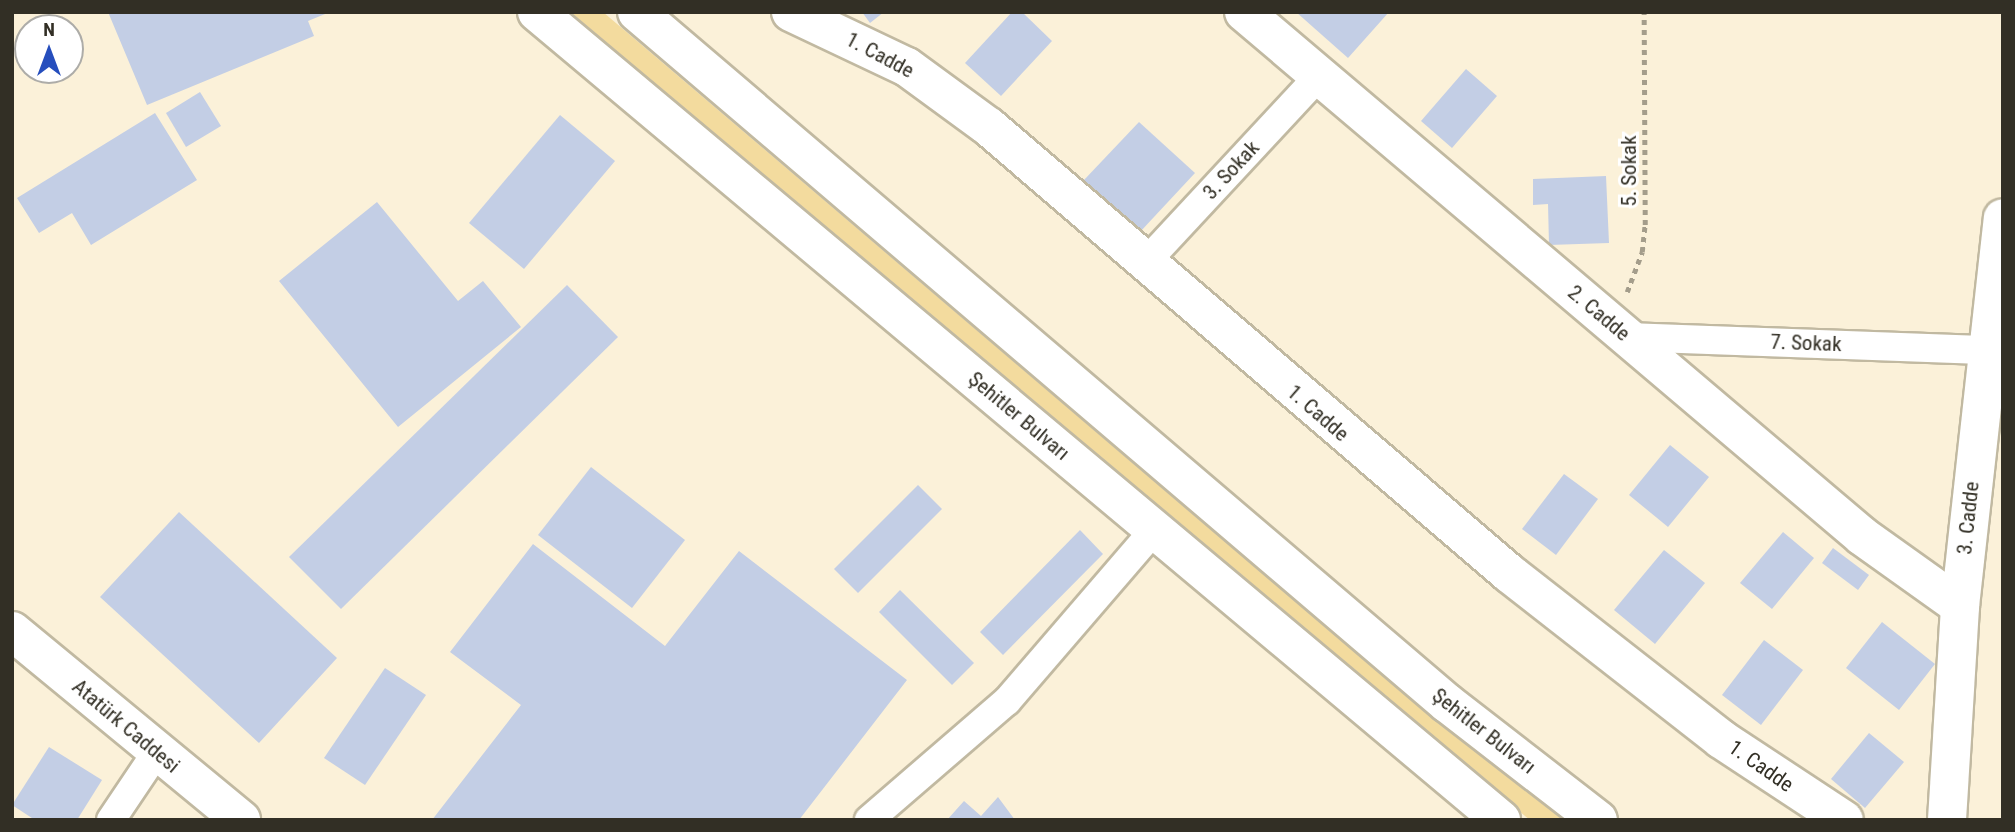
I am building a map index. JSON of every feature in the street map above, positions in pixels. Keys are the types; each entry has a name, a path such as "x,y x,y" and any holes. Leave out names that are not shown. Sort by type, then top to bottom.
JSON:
{"street":[{"name":"Şehitler Bulvarı","path":"537,12 1501,820"},
{"name":"Şehitler Bulvarı","path":"637,12 1436,694 1598,820"},
{"name":"1. Cadde","path":"791,12 879,52 944,92 1510,574 1721,739 1844,820"},
{"name":"2. Cadde","path":"1244,12 1862,537 1960,606"},
{"name":"3. Sokak","path":"1145,263 1318,77"},
{"name":"3. Cadde","path":"1947,820 1960,606 1994,350 2003,218"},
{"name":"7. Sokak","path":"1617,329 1994,350"},
{"path":"869,820 1007,701 1154,530"},
{"name":"Atatürk Caddesi","path":"12,631 241,820"},
{"path":"111,820 156,752"}],"path":[{"name":"5. Sokak","path":"1617,329 1642,253 1644,12"}],"shaded area":[{"path":"570,12 603,12 1222,539 1564,820 1530,820 1445,751"}],"building":[{"path":"108,12 330,12 308,21 314,36 147,105"},
{"path":"862,12 884,12 870,23"},
{"path":"1012,12 1022,12 1052,41 1001,96 965,63"},
{"path":"1296,12 1389,12 1348,58"},
{"path":"1466,69 1497,96 1452,148 1421,121"},
{"path":"200,92 221,126 186,147 166,113"},
{"path":"155,113 197,180 91,245 72,213 39,233 17,198"},
{"path":"560,115 615,161 524,269 469,223"},
{"path":"1139,122 1195,173 1140,232 1084,180"},
{"path":"1606,176 1609,243 1549,245 1548,204 1533,205 1533,179"},
{"path":"377,202 458,301 483,281 521,327 398,427 279,281"},
{"path":"567,285 618,337 341,609 289,557"},
{"path":"1670,445 1709,477 1668,527 1629,495"},
{"path":"591,467 685,540 632,608 538,535"},
{"path":"1564,474 1598,499 1556,555 1522,529"},
{"path":"918,485 942,509 858,593 834,569"},
{"path":"179,512 337,658 259,743 100,597"},
{"path":"1080,530 1103,554 1003,655 980,632"},
{"path":"1783,532 1814,558 1772,609 1740,583"},
{"path":"533,544 665,646 739,551 907,680 799,820 432,820 521,705 450,652"},
{"path":"1833,548 1869,575 1858,590 1822,563"},
{"path":"1664,550 1705,583 1655,644 1614,610"},
{"path":"900,590 974,663 952,685 879,612"},
{"path":"1882,622 1935,664 1899,710 1846,668"},
{"path":"1764,640 1803,670 1761,725 1722,695"},
{"path":"385,668 426,695 365,785 324,758"},
{"path":"1869,733 1904,762 1865,808 1831,779"},
{"path":"49,747 102,780 77,820 35,820 12,805"},
{"path":"998,797 1015,820 947,820 964,801 981,816"}]}
